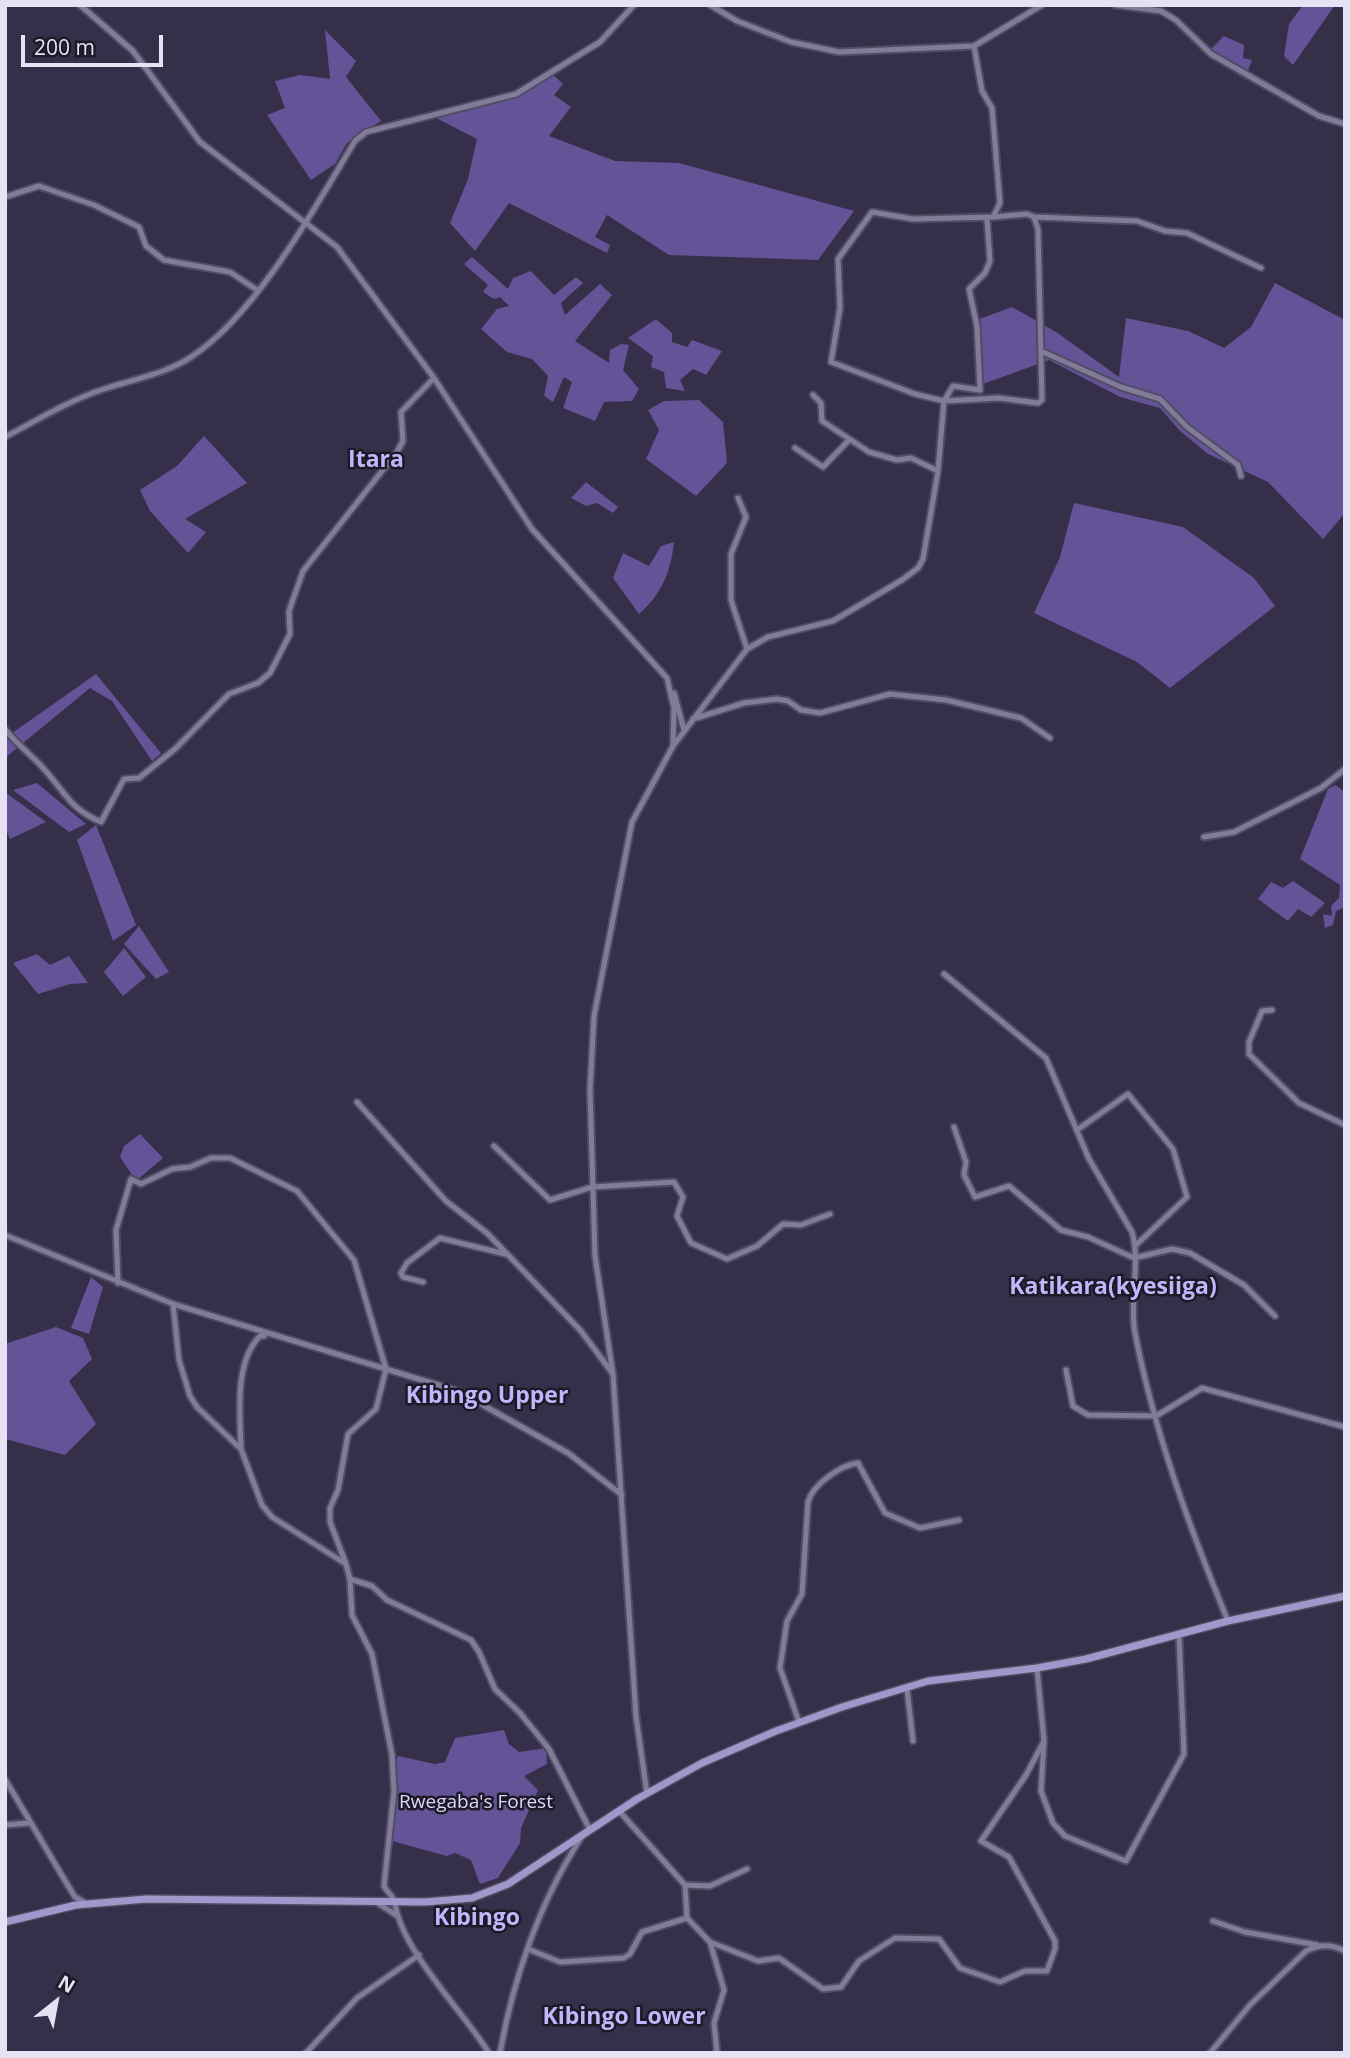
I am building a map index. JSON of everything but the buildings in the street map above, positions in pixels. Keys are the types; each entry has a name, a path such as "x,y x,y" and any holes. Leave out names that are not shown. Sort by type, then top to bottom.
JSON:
{"main road":[{"path":"5,1922 46,1910 146,1899 450,1901 491,1892 529,1872 647,1794 702,1763 799,1722 928,1681 1037,1668 1228,1621 1345,1596"}],"street":[{"path":"80,5 133,51 200,142 337,247 435,378 532,529 667,678 684,730"},
{"path":"5,437 85,397 191,358 226,327 257,290 306,222 355,141 366,132 516,94 600,42 634,5"},
{"path":"710,5 755,28 822,51 974,46 1042,5"},
{"path":"1115,5 1161,11 1176,20 1211,54 1319,116 1345,124"},
{"path":"647,1794 636,1716 613,1374 595,1256 590,1090 594,1016 632,822 684,730 747,649 768,638 833,621 918,568 926,548 938,471 944,401 953,386 980,390 977,326 969,289 985,273 990,261 990,218 1000,203 992,108 982,91 974,46"},
{"path":"5,197 37,186 72,196 139,227 146,246 164,260 230,272 257,290"},
{"path":"1034,217 1038,229 1040,402 999,398 944,401 915,394 831,362 840,309 838,259 872,212 913,219 990,218 1027,214 1034,217 1137,221 1165,231 1187,233 1261,268"},
{"path":"1041,351 1121,387 1160,399 1186,427 1238,465 1241,476"},
{"path":"5,729 20,748 46,771 66,800 101,822 124,779 139,778 175,749 229,694 262,680 274,668 289,634 289,611 303,571 397,452 403,441 401,412 435,378"},
{"path":"813,395 821,402 822,421 849,440 874,454 897,460 911,458 938,471"},
{"path":"795,448 823,467 849,440"},
{"path":"738,498 746,517 732,551 731,600 747,649"},
{"path":"673,691 673,746"},
{"path":"693,719 744,703 777,699 788,701 801,710 820,713 890,694 946,700 1021,718 1050,738"},
{"path":"1204,837 1234,832 1321,788 1345,769"},
{"path":"944,974 1046,1058 1089,1159 1132,1232 1136,1245 1134,1330 1156,1416 1199,1551 1228,1621"},
{"path":"1272,1010 1262,1011 1249,1042 1249,1054 1299,1103 1345,1125"},
{"path":"1077,1130 1128,1094 1173,1149 1187,1197 1136,1245"},
{"path":"356,1102 453,1208 487,1233 581,1331 613,1374"},
{"path":"954,1127 966,1162 964,1175 972,1196 1009,1186 1061,1230 1088,1237 1134,1258 1172,1249 1190,1253 1244,1285 1275,1316"},
{"path":"494,1146 550,1200 592,1187 674,1182 683,1197 677,1216 691,1243 727,1259 757,1246 783,1224 801,1225 830,1214"},
{"path":"118,1283 117,1226 131,1179 141,1184 177,1167 190,1167 211,1158 230,1158 297,1191 352,1256 386,1370 376,1409 348,1434 338,1490 330,1508 330,1522 351,1579 352,1615 372,1654 392,1755 394,1791 384,1878 386,1891 396,1902 397,1915 419,1955 489,2053"},
{"path":"5,1235 173,1304 458,1391 520,1423 579,1460 622,1494"},
{"path":"423,1282 403,1277 401,1273 407,1263 440,1238 508,1255"},
{"path":"173,1304 179,1360 190,1396 197,1407 241,1449"},
{"path":"271,1335 260,1336 251,1346 245,1362 241,1449 255,1492 266,1511 346,1564"},
{"path":"1066,1370 1073,1406 1088,1415 1156,1416 1202,1388 1345,1427"},
{"path":"799,1722 780,1668 787,1621 802,1594 808,1502 813,1490 848,1465 858,1462 885,1513 920,1528 959,1520"},
{"path":"351,1579 368,1584 387,1600 471,1640 479,1651 495,1689 512,1705 548,1749 590,1830"},
{"path":"1037,1668 1044,1741 1042,1797 1056,1829 1065,1836 1112,1857 1128,1860 1184,1754 1179,1635"},
{"path":"907,1689 913,1741"},
{"path":"620,1812 685,1885 687,1918 710,1942 758,1961 779,1958 827,1990 841,1987 866,1955 903,1937 939,1939 960,1968 1000,1982 1025,1971 1048,1971 1056,1946 1009,1857 981,1841 1026,1775 1044,1741"},
{"path":"5,1779 75,1897 87,1904"},
{"path":"5,1825 29,1823"},
{"path":"500,2053 528,1949 555,1881 582,1836"},
{"path":"685,1885 710,1886 747,1869"},
{"path":"374,1901 397,1915"},
{"path":"528,1949 560,1962 624,1958 630,1954 642,1932 687,1918"},
{"path":"1213,1921 1245,1932 1336,1946 1345,1951"},
{"path":"710,1942 724,1990 714,2023 717,2053"},
{"path":"1210,2053 1250,2005 1306,1951 1317,1945"},
{"path":"306,2053 357,1998 419,1955"}],"green space":[{"path":"1303,5 1335,5 1293,65 1284,56 1289,24"},
{"path":"325,30 356,61 346,77 381,121 347,143 335,164 311,180 267,115 285,108 275,81 300,75 330,79"},
{"path":"1224,36 1244,45 1243,58 1252,60 1245,79 1205,55"},
{"path":"550,72 563,84 554,95 571,107 549,136 615,161 679,163 854,211 818,260 669,255 607,215 595,237 610,245 607,253 509,203 475,251 450,223 468,179 477,139 438,119 442,111 514,94"},
{"path":"472,257 508,289 513,278 531,271 554,295 576,277 583,283 561,303 565,315 600,284 612,295 575,341 609,363 610,350 621,344 629,345 623,370 639,389 632,401 604,402 595,421 563,408 572,382 564,377 553,402 544,396 548,376 532,359 507,352 481,329 497,309 509,306 500,297 494,299 483,292 488,285 464,264"},
{"path":"1275,283 1345,320 1345,513 1323,539 1268,482 1208,454 1180,431 1160,408 1120,397 1049,360 983,384 974,321 1012,307 1056,332 1119,377 1126,318 1188,331 1224,348 1251,327"},
{"path":"656,319 672,333 672,342 687,347 692,340 722,351 706,375 693,369 680,380 685,391 666,388 664,372 651,367 653,356 628,338"},
{"path":"699,400 723,422 727,463 696,496 646,459 659,430 648,410 664,401"},
{"path":"204,436 247,483 185,519 206,532 188,553 150,511 140,490 177,466"},
{"path":"586,482 618,507 613,513 597,503 586,506 571,498"},
{"path":"1074,503 1183,527 1254,578 1275,606 1170,688 1137,662 1034,613 1060,557"},
{"path":"674,542 664,581 654,598 639,614 613,578 623,553 649,566 661,546"},
{"path":"96,674 161,753 152,761 112,701 90,688 5,758 5,738"},
{"path":"37,783 86,824 69,832 13,790"},
{"path":"1335,785 1345,792 1345,907 1336,911 1333,925 1325,928 1323,914 1332,916 1331,906 1339,898 1340,885 1300,859 1328,789"},
{"path":"5,792 46,822 10,839 5,827"},
{"path":"96,825 136,925 113,941 77,840"},
{"path":"1293,881 1325,903 1311,917 1298,909 1288,921 1258,899 1271,882 1283,888"},
{"path":"139,926 169,972 156,979 124,944"},
{"path":"124,948 146,977 123,996 104,972"},
{"path":"37,954 50,965 69,956 88,983 70,984 38,994 13,963"},
{"path":"140,1134 163,1158 136,1181 120,1157 124,1146"},
{"path":"91,1277 103,1287 89,1334 71,1328"},
{"path":"56,1327 83,1338 92,1359 69,1381 96,1424 65,1455 5,1439 5,1344"},
{"name":"Rwegaba's Forest","path":"504,1730 509,1744 519,1752 546,1748 547,1764 524,1776 538,1790 521,1828 520,1843 498,1878 480,1884 471,1860 455,1853 447,1856 392,1841 397,1793 393,1771 398,1756 435,1764 445,1762 455,1738"}],"district":[{"name":"Itara","path":"376,460"},
{"name":"Katikara(kyesiiga)","path":"1113,1287"},
{"name":"Kibingo Upper","path":"487,1396"},
{"name":"Kibingo","path":"477,1918"},
{"name":"Kibingo Lower","path":"624,2017"}]}
